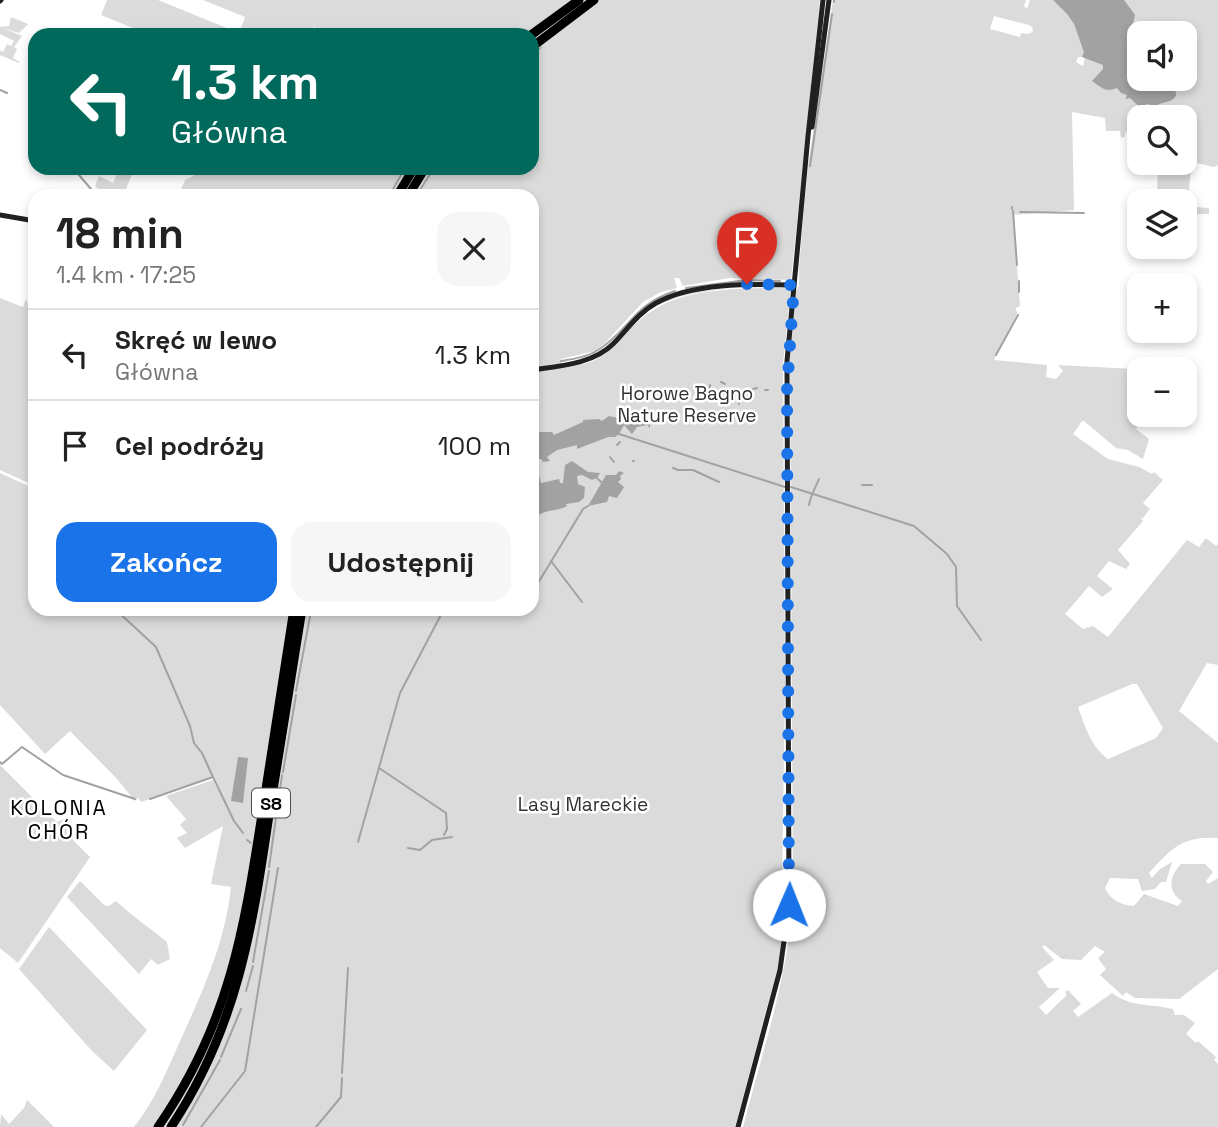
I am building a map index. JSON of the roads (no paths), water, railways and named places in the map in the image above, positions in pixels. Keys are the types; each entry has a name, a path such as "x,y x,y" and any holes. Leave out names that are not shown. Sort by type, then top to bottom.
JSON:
{"highway":[{"path":"539,29 579,0"},
{"path":"539,42 594,0"},
{"name":"S8","path":"158,1127 195,1066 229,998 248,899 293,616"},
{"name":"S8","path":"171,1127 204,1071 255,908 301,616"}],"main road":[{"path":"738,1127 780,970 789,905 787,390 794,285 823,0"},
{"path":"806,164 830,0"},
{"path":"0,215 28,220"},
{"path":"539,369 598,355 612,345 640,313 668,298 698,290 731,286 794,285"}],"waterway":[{"path":"810,166 832,14"},
{"path":"0,90 7,93"},
{"path":"79,175 91,189"},
{"path":"393,189 401,175"},
{"path":"420,189 430,175"},
{"path":"1013,211 1017,265"},
{"path":"1020,212 1084,213"},
{"path":"686,288 747,280 780,281"},
{"path":"1019,281 1019,292"},
{"path":"561,361 598,350 649,303 675,291"},
{"path":"996,355 1018,315"},
{"path":"721,382 725,384"},
{"path":"709,390 710,385"},
{"path":"753,389 757,388"},
{"path":"738,394 739,404"},
{"path":"722,400 728,395"},
{"path":"746,395 746,400"},
{"path":"619,434 785,487"},
{"path":"617,445 620,442"},
{"path":"610,457 614,462"},
{"path":"673,468 693,470 719,482"},
{"path":"597,478 601,482"},
{"path":"809,505 819,479"},
{"path":"862,485 872,485"},
{"path":"791,487 914,526 947,554 956,567 957,606 981,640"},
{"path":"539,581 583,509 588,506"},
{"path":"551,561 582,602"},
{"path":"123,616 156,647 190,726 194,743 202,753 213,777"},
{"path":"296,691 310,616"},
{"path":"358,842 400,693 440,616"},
{"path":"283,772 296,695"},
{"path":"0,762 2,764 22,747 63,775 135,799"},
{"path":"379,768 446,813 447,829 444,835"},
{"path":"269,867 282,775"},
{"path":"150,799 213,777 234,821 243,833"},
{"path":"408,848 420,850 432,840 452,837"},
{"path":"247,840 251,843"},
{"path":"201,1127 245,1071 278,868"},
{"path":"253,962 269,871"},
{"path":"246,991 253,966"},
{"path":"342,1073 348,968"},
{"path":"221,1057 241,1009"},
{"path":"183,1125 220,1060"},
{"path":"316,1127 341,1097 342,1078"}],"district":[{"name":"KOLONIA CHÓR","path":"59,819"}],"park label":[{"name":"Horowe Bagno Nature Reserve","path":"687,404"},
{"name":"Lasy Mareckie","path":"583,804"}]}
